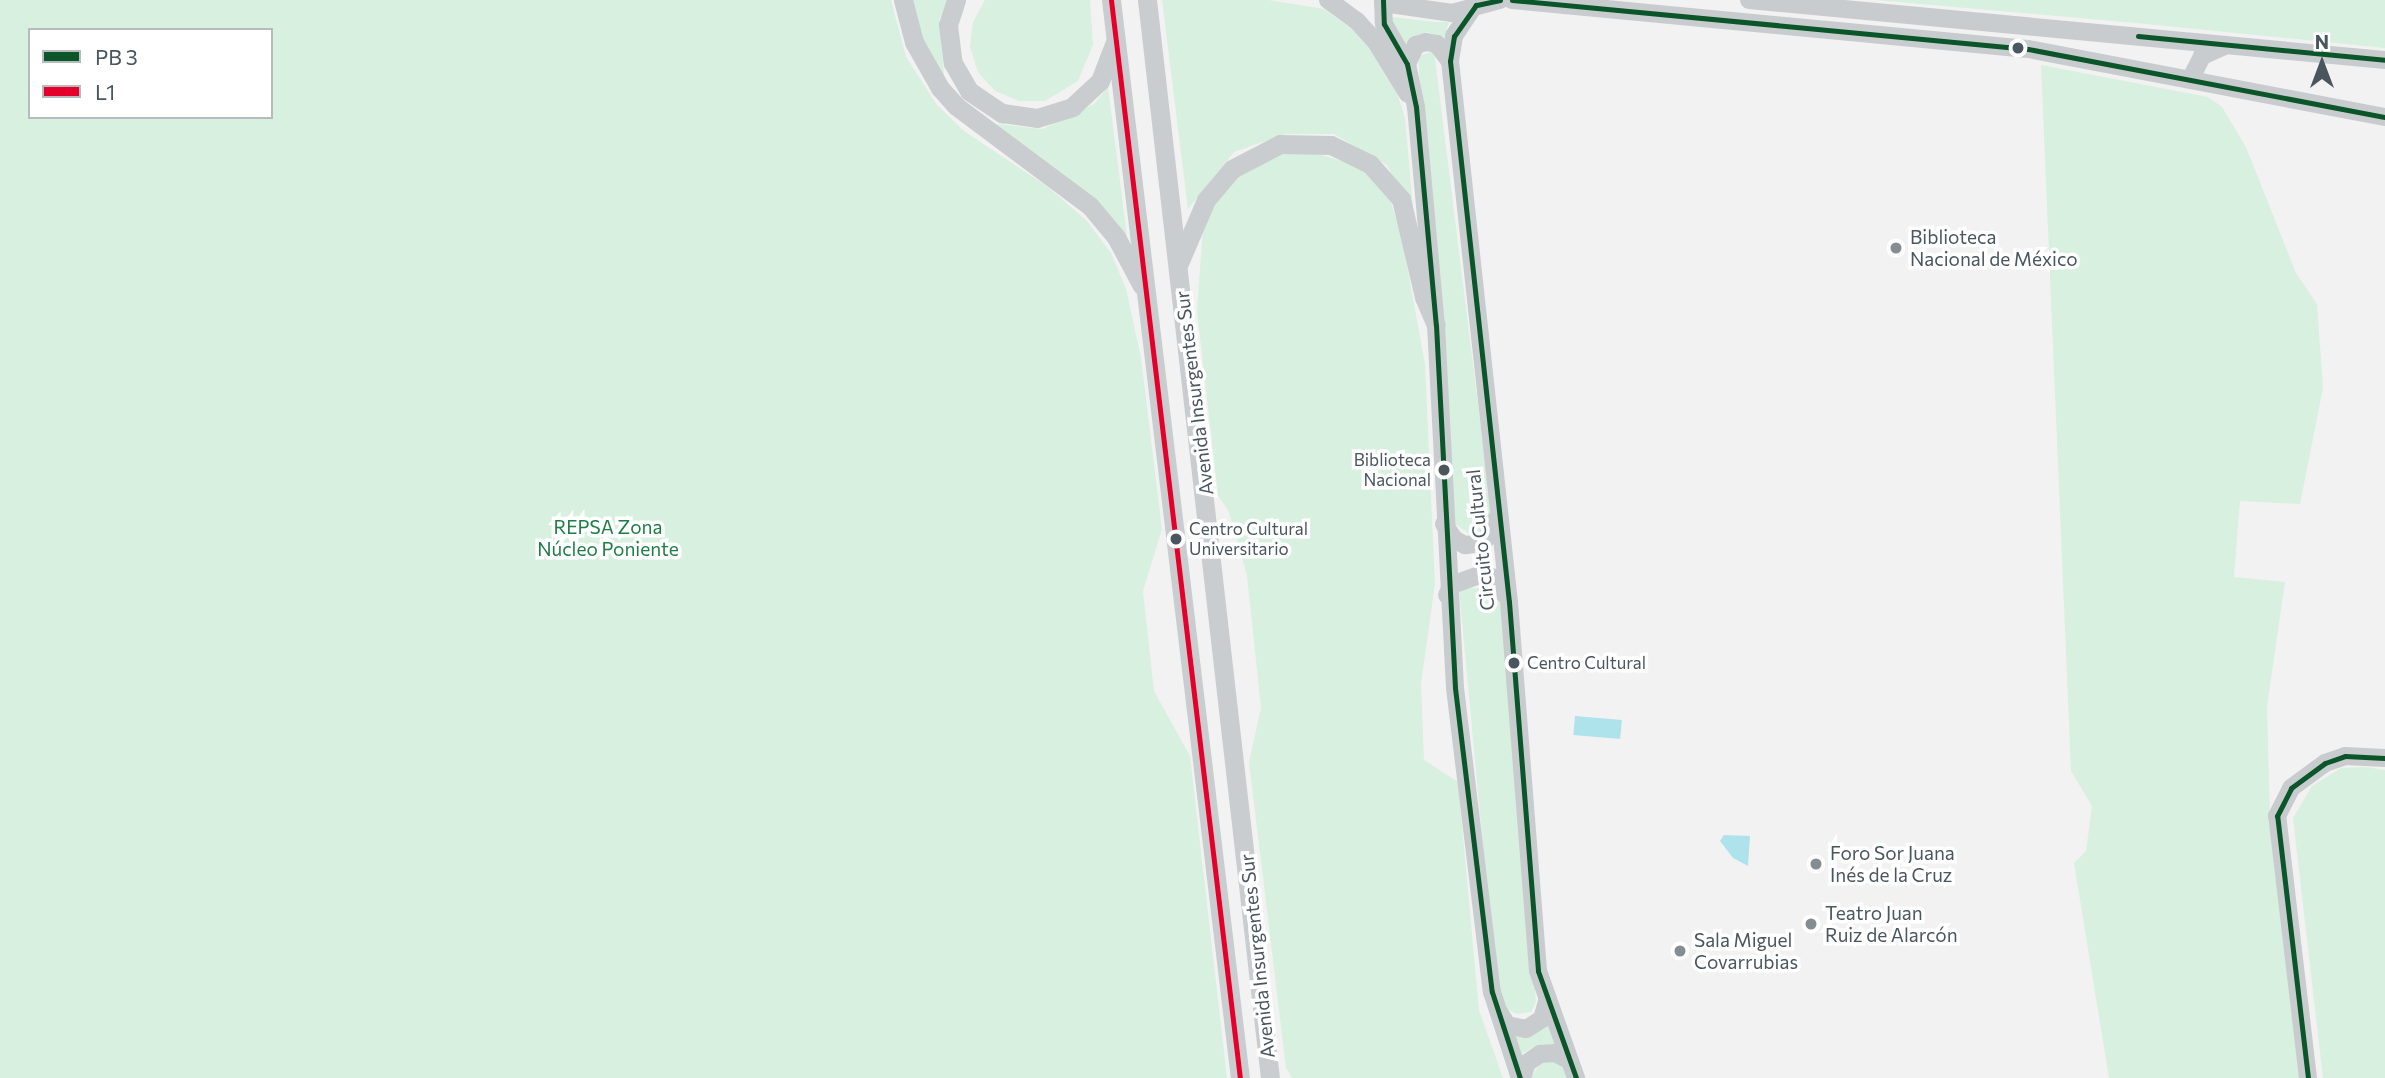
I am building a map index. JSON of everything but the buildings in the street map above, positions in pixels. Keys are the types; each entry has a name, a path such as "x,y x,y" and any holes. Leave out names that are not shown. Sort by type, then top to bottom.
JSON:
{"main road":[{"path":"904,0 914,42 940,88 956,106 1100,216 1131,262 1153,320"},
{"path":"956,0 947,34 957,73 976,98 1013,116 1046,117 1080,101 1100,80 1115,36"},
{"name":"Avenida Insurgentes Sur","path":"1111,0 1153,320 1240,1078"},
{"name":"Avenida Insurgentes Sur","path":"1147,0 1273,1073"},
{"path":"1179,264 1206,200 1232,169 1280,144 1331,145 1370,164 1401,200 1424,298 1436,325"}],"street":[{"path":"1328,0 1376,42 1416,107"},
{"path":"1383,2 1452,13 1477,3 1500,0"},
{"path":"1513,0 2028,49 2192,78 2385,117"},
{"path":"1749,0 2385,60"},
{"name":"Circuito Cultural","path":"1383,2 1384,24 1407,64 1416,107 1436,325 1447,595 1497,1009 1521,1078"},
{"name":"Circuito Cultural","path":"1477,3 1454,36 1450,61 1480,325 1496,519 1509,601 1528,882 1538,971 1546,1001 1576,1078"},
{"path":"1407,64 1416,45 1426,41 1437,44 1450,61"},
{"path":"2192,78 2202,56 2231,44"},
{"path":"1443,521 1447,533 1465,545 1486,539 1496,519"},
{"path":"1447,595 1452,585 1479,575 1492,577 1509,601"},
{"path":"2308,1078 2277,816 2291,788 2325,763 2345,756 2385,758"},
{"path":"1497,1009 1507,1025 1526,1029 1542,1019 1546,1001"},
{"path":"1521,1078 1527,1063 1540,1054 1555,1053 1569,1060"}],"green space":[{"name":"REPSA Zona Núcleo Poniente","path":"0,0 891,0 906,57 937,105 964,131 1048,187 1087,221 1111,253 1126,289 1141,358 1162,529 1143,591 1154,691 1190,756 1227,1078 0,1078"},
{"path":"912,0 949,0 939,20 945,85 924,45"},
{"path":"985,0 1090,0 1093,45 1078,81 1045,101 1019,101 995,91 978,72 970,47 973,22"},
{"path":"1162,0 1269,0 1324,9 1364,38 1391,73 1405,118 1414,218 1387,165 1334,134 1286,134 1234,152 1188,209"},
{"path":"1875,0 2385,0 2385,48 2136,23"},
{"path":"1392,17 1449,22 1444,37 1427,32 1405,44 1389,20"},
{"path":"1434,51 1491,509 1489,526 1471,535 1454,523 1418,56"},
{"path":"2041,65 2208,97 2222,107 2246,147 2296,273 2317,304 2323,388 2300,504 2240,501 2234,577 2285,582 2267,707 2270,820 2300,1078 2109,1078 2074,863 2086,851 2092,806 2071,771"},
{"path":"1108,87 1127,236 1101,207 996,124 1043,129 1094,104"},
{"path":"1282,151 1322,155 1358,166 1388,193 1402,238 1425,364 1435,584 1421,684 1424,760 1458,782 1479,1010 1503,1078 1292,1078 1286,1068 1249,762 1261,708 1247,576 1229,512 1218,495 1197,311 1203,228 1217,197 1238,170"},
{"path":"1494,587 1505,604 1536,1002 1531,1012 1517,1014 1504,1008 1496,985 1459,589"},
{"path":"2366,767 2385,770 2385,1078 2323,1078 2293,818 2312,786 2341,768"},
{"path":"1547,1018 1556,1044 1535,1046 1518,1056 1511,1033"},
{"path":"1543,1060 1561,1062 1570,1078 1530,1078"}],"water":[{"path":"1575,716 1622,720 1620,739 1573,735"},
{"path":"1724,835 1750,836 1748,866 1733,858 1720,841"}],"transit line":[{"name":"L1","path":"1111,0 1240,1078"},
{"path":"1383,0 1384,24 1407,64 1416,107 1436,325 1455,688 1492,992 1520,1078"},
{"path":"1500,0 1476,5 1454,36 1450,61 1509,602 1538,971 1576,1078"},
{"path":"1512,0 2028,49 2385,117"},
{"path":"2138,36 2385,60"},
{"path":"2308,1078 2277,816 2291,788 2325,763 2345,756 2385,758"}],"place":[{"name":"Biblioteca Nacional de México","path":"1896,248"},
{"name":"Biblioteca Nacional","path":"1444,470"},
{"name":"Centro Cultural Universitario","path":"1176,539"},
{"name":"Centro Cultural","path":"1514,663"},
{"name":"Foro Sor Juana Inés de la Cruz","path":"1816,864"},
{"name":"Teatro Juan Ruiz de Alarcón","path":"1811,924"},
{"name":"Sala Miguel Covarrubias","path":"1680,951"}]}
